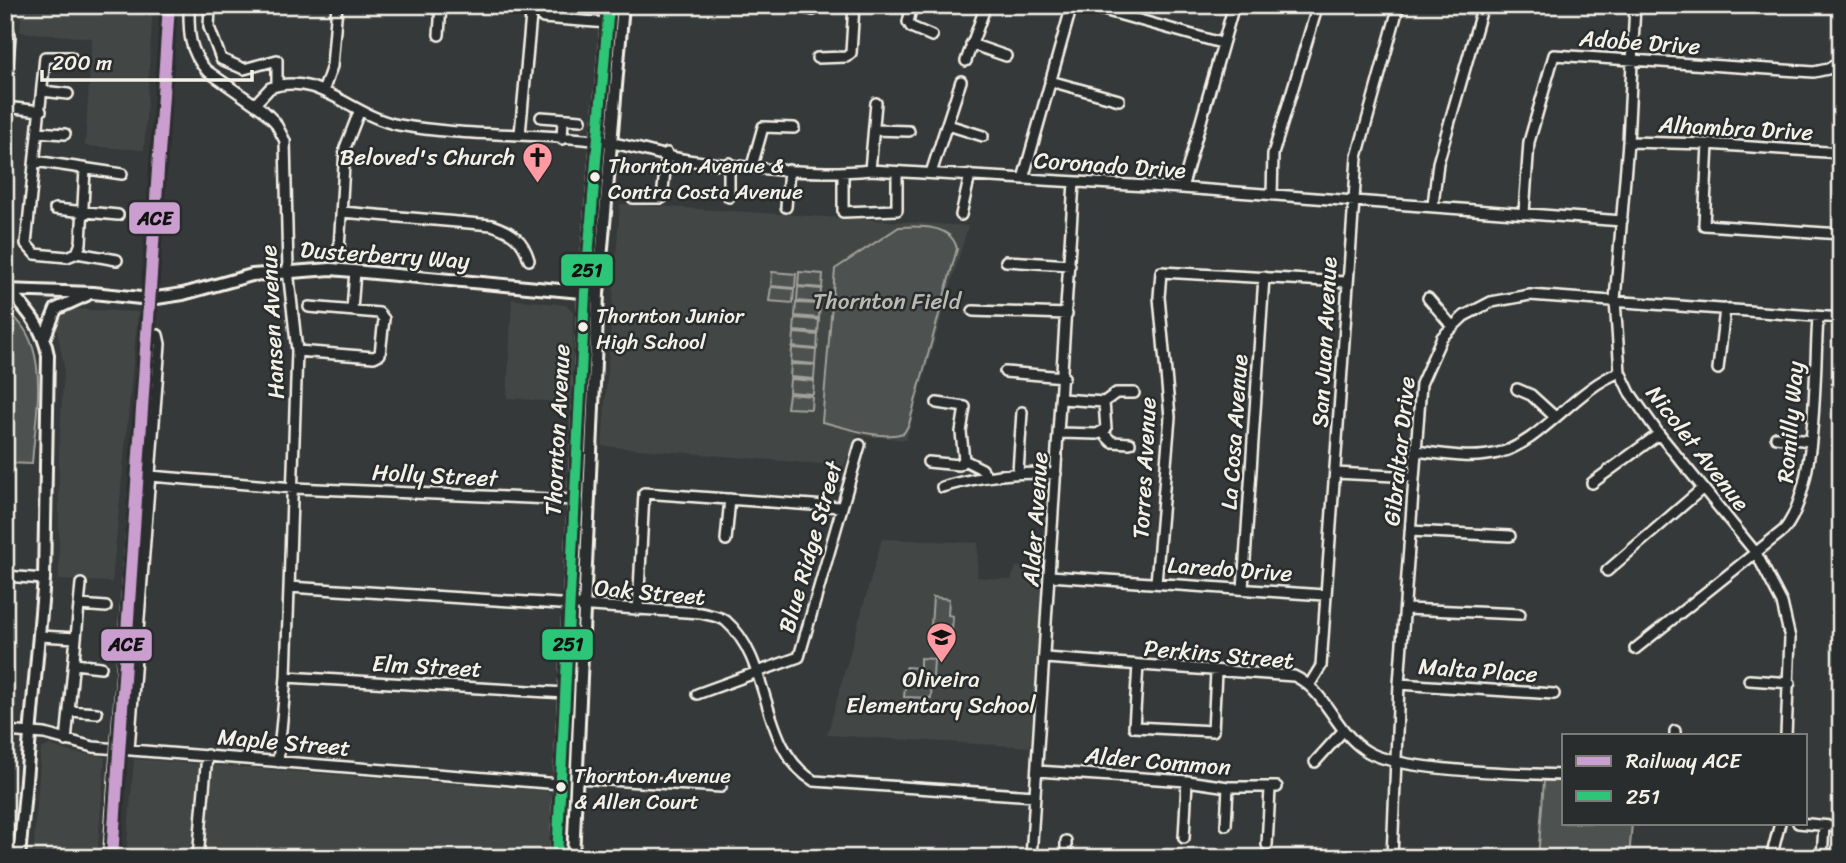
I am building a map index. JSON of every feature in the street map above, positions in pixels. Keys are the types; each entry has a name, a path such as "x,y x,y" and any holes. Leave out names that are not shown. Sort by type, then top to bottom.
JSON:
{"main road":[{"name":"Thornton Avenue","path":"557,858 584,293 609,5"},
{"name":"Thornton Avenue","path":"573,858 598,294 623,5"},
{"name":"Dusterberry Way","path":"7,290 93,293 149,299 183,294 252,275 288,270 355,271 598,294"},
{"path":"7,290 45,336 48,355 44,579 19,858"},
{"path":"45,336 56,309 93,293"}],"street":[{"path":"7,5 5,28 10,35 5,106 41,111"},
{"name":"Hansen Avenue","path":"189,5 189,41 193,52 206,70 255,104 275,122 285,141 288,270 297,351 286,677 278,762"},
{"path":"255,104 262,93 278,85 324,89 332,66 337,5"},
{"path":"439,35 441,5"},
{"path":"520,134 532,5"},
{"path":"790,5 813,10"},
{"path":"817,58 846,57 850,53 854,5"},
{"path":"912,5 908,22 911,27 932,36"},
{"path":"1023,179 1072,5"},
{"path":"1086,5 1221,43"},
{"path":"1182,188 1221,43 1234,5"},
{"path":"1272,195 1273,154 1318,5"},
{"name":"San Juan Avenue","path":"1310,684 1321,666 1346,282 1357,157 1399,5"},
{"path":"1433,205 1438,163 1483,5"},
{"name":"Nicolet Avenue","path":"1635,5 1628,142 1615,300 1620,372 1630,393 1659,433 1756,553 1782,603 1790,638 1786,734"},
{"path":"1836,5 1841,8"},
{"path":"210,7 209,27 221,59 244,68 277,60 278,85"},
{"path":"966,61 985,10"},
{"path":"543,18 608,23"},
{"path":"971,44 1006,56"},
{"name":"Adobe Drive","path":"1524,213 1529,142 1554,55 1814,72 1828,69 1841,61"},
{"path":"71,57 45,57 26,244 35,254 66,257 77,253 117,260"},
{"path":"931,173 961,81"},
{"path":"1050,81 1119,100"},
{"name":"Coronado Drive","path":"324,89 359,112 397,125 598,141 667,153 693,161 843,173 870,170 1182,188 1622,221"},
{"path":"43,91 68,94"},
{"path":"870,170 876,103"},
{"path":"339,249 345,148 359,112"},
{"path":"541,117 581,120"},
{"path":"562,139 563,118"},
{"path":"948,125 982,136"},
{"path":"752,166 763,127 794,128"},
{"path":"874,130 909,131"},
{"path":"38,132 65,134"},
{"name":"Alhambra Drive","path":"1628,142 1709,144 1841,153"},
{"path":"1709,144 1704,225 1841,234"},
{"path":"633,198 662,198 667,153"},
{"path":"35,161 122,174"},
{"path":"729,163 729,197"},
{"path":"77,253 81,243 85,169"},
{"path":"786,207 789,170"},
{"path":"843,173 843,212 897,210 897,172"},
{"path":"961,215 970,175"},
{"name":"Alder Avenue","path":"1031,858 1064,377 1074,182"},
{"path":"55,209 118,215"},
{"path":"342,212 492,225 513,233 525,247 529,260"},
{"path":"1006,261 1070,265"},
{"path":"352,310 355,271"},
{"name":"Torres Avenue","path":"1157,583 1170,417 1159,297 1161,272 1264,277"},
{"path":"1264,277 1346,282"},
{"name":"La Cosa Avenue","path":"1243,589 1264,277"},
{"name":"Gibraltar Drive","path":"1392,858 1399,684 1421,384 1434,349 1452,326 1477,308 1506,298 1530,295 1841,318"},
{"path":"1428,298 1452,326"},
{"path":"297,351 378,356 382,315 309,307"},
{"path":"1718,369 1725,309"},
{"path":"973,312 1067,314"},
{"name":"Romilly Way","path":"1635,649 1784,530 1801,505 1807,479 1818,317"},
{"path":"129,749 160,344 158,335"},
{"path":"1005,372 1064,377"},
{"path":"1416,452 1466,456 1498,453 1515,447 1593,385 1620,372"},
{"path":"1517,389 1531,395 1554,416"},
{"path":"1062,399 1104,402 1116,393 1134,393"},
{"path":"1103,433 1104,402"},
{"path":"937,403 965,407 961,432 964,460"},
{"path":"1018,472 1022,412"},
{"path":"1060,433 1103,433 1112,442 1130,443"},
{"path":"1592,483 1659,433"},
{"path":"1776,437 1810,441"},
{"name":"Blue Ridge Street","path":"756,672 799,657 860,445"},
{"path":"928,462 959,465 964,460"},
{"path":"964,460 982,469 986,475"},
{"path":"942,487 986,475 1018,472 1056,474"},
{"path":"1335,473 1414,477"},
{"name":"Holly Street","path":"150,476 294,488 574,500"},
{"path":"1607,571 1703,488"},
{"path":"638,610 644,493 840,507"},
{"path":"726,540 730,499"},
{"path":"1410,531 1510,536"},
{"path":"5,576 44,579"},
{"name":"Laredo Drive","path":"1050,576 1324,595"},
{"path":"66,741 81,584"},
{"name":"Oak Street","path":"289,587 701,613 725,620 748,650 778,735 799,767 814,781 1035,796"},
{"path":"79,605 106,607"},
{"path":"1406,608 1520,614"},
{"path":"40,636 76,638"},
{"name":"Perkins Street","path":"1045,658 1294,676 1310,684 1343,731 1367,752 1396,763 1562,775"},
{"path":"74,664 101,667"},
{"path":"1138,666 1134,727 1213,731 1216,671"},
{"path":"697,694 756,672"},
{"name":"Elm Street","path":"286,677 566,693"},
{"path":"1749,680 1790,683"},
{"name":"Malta Place","path":"1399,684 1554,694"},
{"path":"69,711 97,713"},
{"name":"Maple Street","path":"5,731 31,733 93,747 561,784"},
{"path":"1315,762 1343,731"},
{"path":"198,858 207,755"},
{"name":"Alder Common","path":"1037,771 1187,781 1228,787 1273,788 1267,845"},
{"path":"577,778 721,787"},
{"path":"1184,838 1187,781"},
{"path":"1226,825 1228,787"},
{"path":"1771,858 1780,824"},
{"path":"1807,824 1841,827"},
{"path":"1822,858 1824,826"},
{"path":"1066,841 1066,858"}],"shaded area":[{"path":"22,5 153,5 144,150 85,146 92,38 20,32"},
{"name":"Thornton Junior High School","path":"620,204 968,226 906,440 857,435 844,466 602,446"},
{"path":"512,299 566,305 573,311 572,403 507,398"},
{"path":"70,309 138,312 112,582 59,580 59,452 64,367 56,324 60,315"},
{"name":"Oliveira Elementary School","path":"882,539 978,543 977,577 1011,580 1016,567 1043,568 1030,747 827,735"},
{"path":"50,745 69,752 105,757 97,858 33,858 41,749"},
{"path":"134,759 547,791 554,796 547,858 126,858"}],"green space":[{"name":"Thornton Field","path":"899,227 925,227 942,231 954,241 957,249 909,424 904,433 884,435 822,422 835,269"},
{"path":"772,272 796,274 795,288 771,286"},
{"path":"799,272 823,274 822,288 798,286"},
{"path":"771,287 794,289 793,303 769,301"},
{"path":"798,287 821,289 820,303 797,301"},
{"path":"796,303 820,304 819,318 795,316"},
{"path":"5,310 20,324 30,340 36,359 38,402 32,464 5,463"},
{"path":"795,318 819,320 818,333 794,331"},
{"path":"794,333 818,335 817,349 793,347"},
{"path":"792,348 816,350 815,364 791,362"},
{"path":"791,364 815,365 814,379 790,377"},
{"path":"790,379 814,381 813,394 789,392"},
{"path":"789,394 812,396 811,409 787,408"},
{"path":"933,597 949,599 948,615 953,616 951,642 930,641"},
{"path":"920,658 934,659 933,678 906,676 906,667 920,668"},
{"path":"906,678 932,679 931,698 904,697"},
{"path":"1544,781 1562,781 1562,824 1632,824 1629,858 1538,858"}],"railway":[{"path":"104,858 165,5"}],"rail line":[{"name":"ACE","path":"112,858 169,5"}],"transit line":[{"name":"251","path":"557,858 585,293 609,5"}],"place":[{"name":"Thornton Avenue & Contra Costa Avenue","path":"595,177"},
{"name":"Beloved's Church","path":"538,184"},
{"name":"Thornton Junior High School","path":"583,327"},
{"name":"Oliveira Elementary School","path":"941,665"},
{"name":"Thornton Avenue & Allen Court","path":"561,787"}]}
